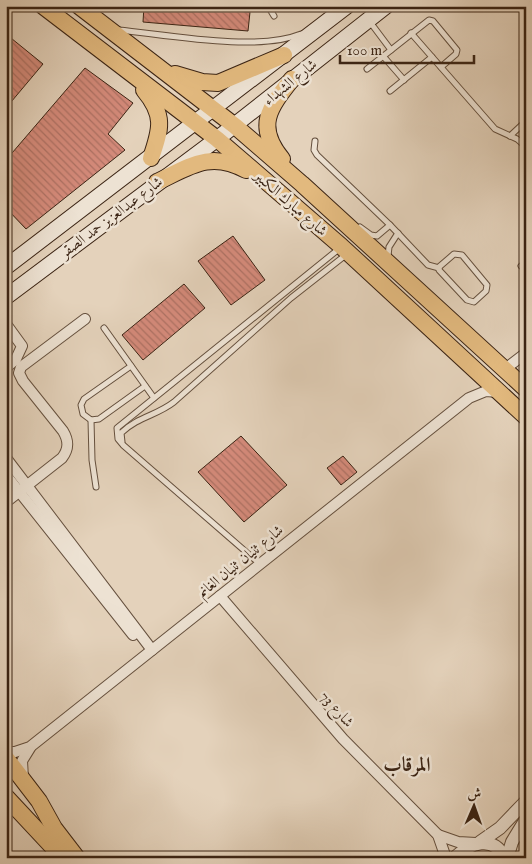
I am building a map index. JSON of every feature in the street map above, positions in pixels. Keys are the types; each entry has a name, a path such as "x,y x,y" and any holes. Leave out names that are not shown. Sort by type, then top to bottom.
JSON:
{"main road":[{"name":"شارع مبارك الكبير","path":"43,6 217,139 345,250 525,416"},
{"name":"شارع مبارك الكبير","path":"79,6 214,108 302,184 526,389"},
{"name":"شارع الشهداء","path":"197,122 347,6"},
{"name":"شارع الشهداء","path":"217,139 386,6"},
{"path":"160,69 196,81 218,83 284,55"},
{"path":"129,73 151,100 159,117 158,134 151,158"},
{"path":"292,79 269,114 266,131 272,145 302,184"},
{"name":"شارع عبدالعزيز حمد الصقر","path":"6,268 197,122"},
{"name":"شارع عبدالعزيز حمد الصقر","path":"6,297 157,182 217,139"},
{"path":"157,182 196,164 213,160 234,164 266,182"},
{"path":"6,268 8,275 6,280"},
{"path":"6,758 39,801 54,828 76,858"},
{"path":"12,810 32,814 38,808 39,801"},
{"path":"12,810 64,858"}],"street":[{"path":"6,502 62,458 68,448 68,442 63,431 19,373 21,367 85,319"},
{"path":"6,324 22,346 16,359 6,368"},
{"path":"505,369 526,353"},
{"path":"469,398 476,382 473,368"},
{"path":"469,398 486,390 501,394"},
{"name":"شارع ثنيان ثنيان الغانم","path":"30,747 469,398"},
{"path":"6,458 23,489 150,652"},
{"path":"6,475 23,489"},
{"name":"شارع 73","path":"220,596 343,739 438,835 446,858"},
{"path":"6,752 15,752 30,747"},
{"path":"23,780 22,761 30,747"},
{"path":"454,858 500,828 526,801"},
{"path":"506,858 512,842 526,819"},
{"name":"شارع 73","path":"438,835 458,842 478,843"},
{"path":"478,843 490,843 498,847 506,858"}],"lane":[{"path":"268,6 274,16"},
{"path":"368,20 391,50"},
{"path":"367,69 411,33 427,21 432,20 456,48 456,54 441,67"},
{"path":"107,28 262,43 295,37 322,26"},
{"path":"411,33 495,129 526,147"},
{"path":"383,56 404,80"},
{"path":"390,91 432,57"},
{"path":"510,136 526,121"},
{"path":"314,141 314,150 317,155 390,225 428,265 439,268 470,301 477,300 487,290 486,284 460,254 454,254 439,268"},
{"path":"342,221 350,220 375,236 383,233 390,225"},
{"path":"394,268 388,250 398,233"},
{"path":"260,564 123,445 118,439 117,428 345,250"},
{"path":"123,445 121,433 127,427 140,418 164,410 174,402 345,250"},
{"path":"104,328 154,398"},
{"path":"96,487 91,446 91,420 82,412 83,401 131,366"},
{"path":"91,420 99,418 145,386"}],"building":[{"path":"144,6 234,6 234,11 250,12 248,31 143,22"},
{"path":"6,34 43,64 6,108"},
{"path":"85,68 133,103 108,134 125,150 26,229 6,208 6,160"},
{"path":"233,236 265,280 231,305 198,261"},
{"path":"184,284 205,308 143,360 122,335"},
{"path":"241,436 287,485 244,522 198,472"},
{"path":"343,456 357,472 341,485 327,468"}],"district":[{"name":"المرقاب","path":"407,764"}]}
